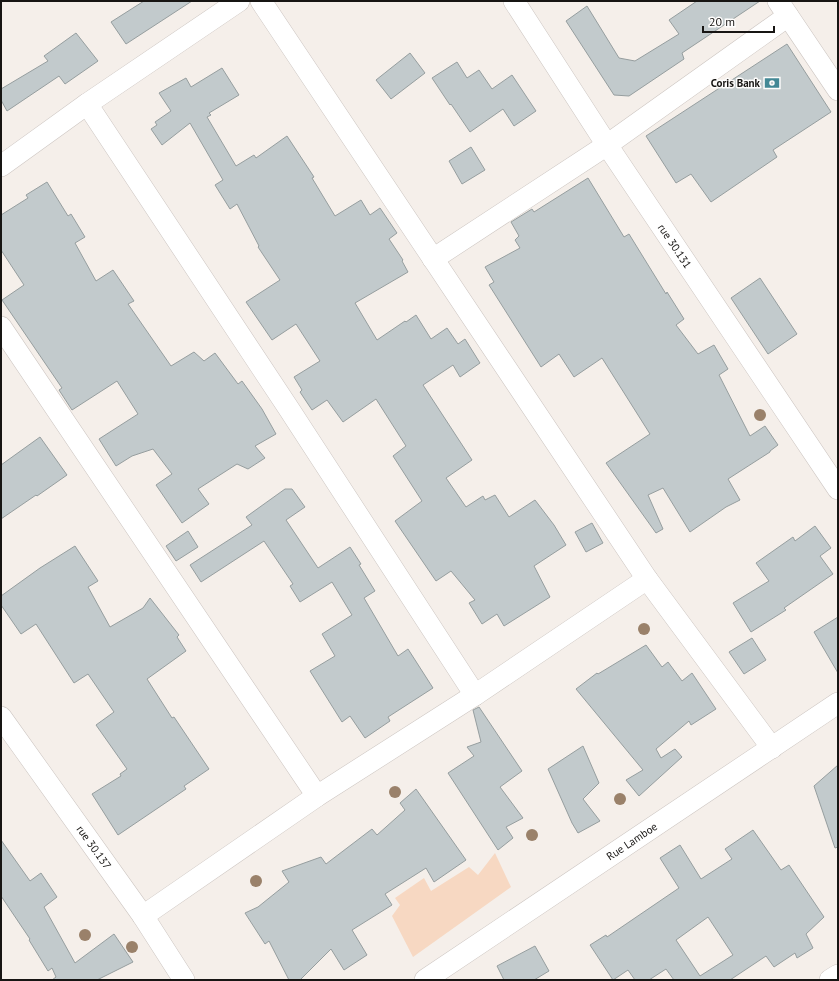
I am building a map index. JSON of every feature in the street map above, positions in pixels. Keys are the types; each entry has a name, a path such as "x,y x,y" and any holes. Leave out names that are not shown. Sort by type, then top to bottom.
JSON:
{"street":[{"path":"4,156 88,104 239,1"},
{"path":"261,1 647,579 772,748"},
{"name":"rue 30.131","path":"514,1 608,145 838,489"},
{"path":"433,259 608,145 783,8 838,90"},
{"path":"88,104 475,695"},
{"path":"1,327 317,796"},
{"path":"143,916 317,796 475,695 647,579"},
{"name":"Rue Lamboe","path":"439,976 838,703"},
{"name":"rue 30.137","path":"1,717 143,916 184,980"},
{"path":"830,980 838,974"}],"shaded area":[{"path":"495,853 511,887 413,957 392,916 400,905 395,898 424,878 431,891 469,867 478,875"}],"building":[{"path":"144,1 192,1 126,44 111,22"},
{"path":"697,1 760,1 682,53 684,59 629,96 614,95 566,21 587,6 619,58 635,61 679,34 669,20"},
{"path":"76,33 98,61 65,84 59,76 7,111 1,100 1,89 48,61 44,56"},
{"path":"787,44 831,112 773,150 777,157 711,202 691,174 676,183 646,136"},
{"path":"410,53 425,73 391,99 376,80"},
{"path":"457,62 467,78 479,70 492,89 512,75 536,111 514,126 503,109 470,132 432,78"},
{"path":"222,68 239,95 209,113 211,115 207,117 236,166 254,155 256,158 287,136 314,177 312,178 335,216 361,200 370,215 380,208 397,233 389,239 403,260 402,261 408,272 355,303 377,340 416,315 431,339 447,328 458,344 465,339 480,363 460,377 453,365 423,385 472,460 446,478 466,507 483,496 485,500 495,495 509,517 535,500 554,525 566,545 534,566 550,597 504,626 497,614 482,624 469,603 475,600 451,571 436,581 395,521 422,501 393,456 406,446 376,399 343,422 327,400 312,410 300,392 302,390 294,377 320,361 296,324 272,340 246,302 280,280 258,247 259,246 237,204 230,209 215,185 223,180 190,123 162,145 151,129 157,125 155,122 171,111 159,93 186,78 191,87"},
{"path":"471,147 485,170 462,184 449,161"},
{"path":"588,178 624,237 629,234 666,294 667,292 684,319 676,325 698,354 714,345 728,369 719,375 750,436 765,426 778,445 770,452 728,479 740,500 726,507 690,532 663,488 648,495 663,529 656,533 606,463 650,434 602,358 574,377 559,354 541,367 489,285 494,282 485,267 520,248 515,240 519,236 511,222 532,209 534,212"},
{"path":"47,182 68,216 71,214 85,237 75,243 96,281 113,270 134,301 128,304 171,366 194,352 204,361 215,353 238,384 242,381 262,409 276,434 255,446 265,458 248,469 237,464 198,489 209,504 182,523 156,485 172,474 153,449 132,456 116,466 99,439 138,414 117,381 72,410 59,390 62,388 2,300 24,285 1,250 1,215 28,198 26,195"},
{"path":"760,278 797,334 768,354 731,298"},
{"path":"40,437 67,475 1,519 1,465"},
{"path":"285,489 292,489 305,507 286,520 318,568 350,547 375,591 364,598 398,656 408,649 433,688 388,717 390,721 365,738 350,716 342,722 310,671 335,656 322,634 352,615 332,582 300,602 290,586 293,584 264,541 201,582 190,565 252,525 246,517"},
{"path":"592,523 603,543 586,552 575,532"},
{"path":"815,526 831,548 820,556 833,574 784,608 786,610 751,632 733,603 769,581 756,563 793,537 795,541"},
{"path":"188,531 198,547 176,561 166,546"},
{"path":"75,546 98,581 88,587 110,627 143,608 150,598 179,635 177,637 186,651 147,679 172,718 174,717 209,769 184,786 186,789 118,835 92,794 121,776 120,774 127,769 96,725 114,712 88,674 74,683 36,624 21,634 1,605 1,596 40,568"},
{"path":"838,617 838,673 814,632"},
{"path":"752,638 766,660 744,674 729,652"},
{"path":"646,645 662,667 668,662 682,681 692,673 716,709 691,725 689,721 656,749 661,758 675,749 682,757 639,796 626,780 643,770 576,689 597,673 598,674"},
{"path":"479,707 522,771 500,787 523,818 506,827 513,838 498,850 448,773 474,756 467,747 481,742 473,710"},
{"path":"583,746 599,783 583,799 600,821 578,833 548,769"},
{"path":"838,765 838,847 835,848 814,786"},
{"path":"416,789 466,860 434,882 426,868 385,894 392,905 352,930 367,955 344,970 331,949 300,980 289,980 269,941 265,944 245,913 258,907 289,882 282,871 321,857 326,864 372,829 377,835 405,810 400,803"},
{"path":"753,830 781,870 789,865 824,917 806,934 813,948 797,958 795,953 774,967 766,956 730,980 674,980 666,969 649,980 635,980 628,970 613,980 590,945 606,935 607,937 679,888 660,858 680,845 701,879 732,859 725,849","holes":["708,917 733,955 700,976 676,940"]},
{"path":"1,840 30,881 41,873 57,897 44,907 75,963 114,934 133,962 97,980 52,980 56,977 52,968 48,971 29,940 30,939 1,896"},
{"path":"535,946 549,971 534,980 504,980 497,966"}],"place":[{"name":"Coris Bank","path":"772,83"}]}
